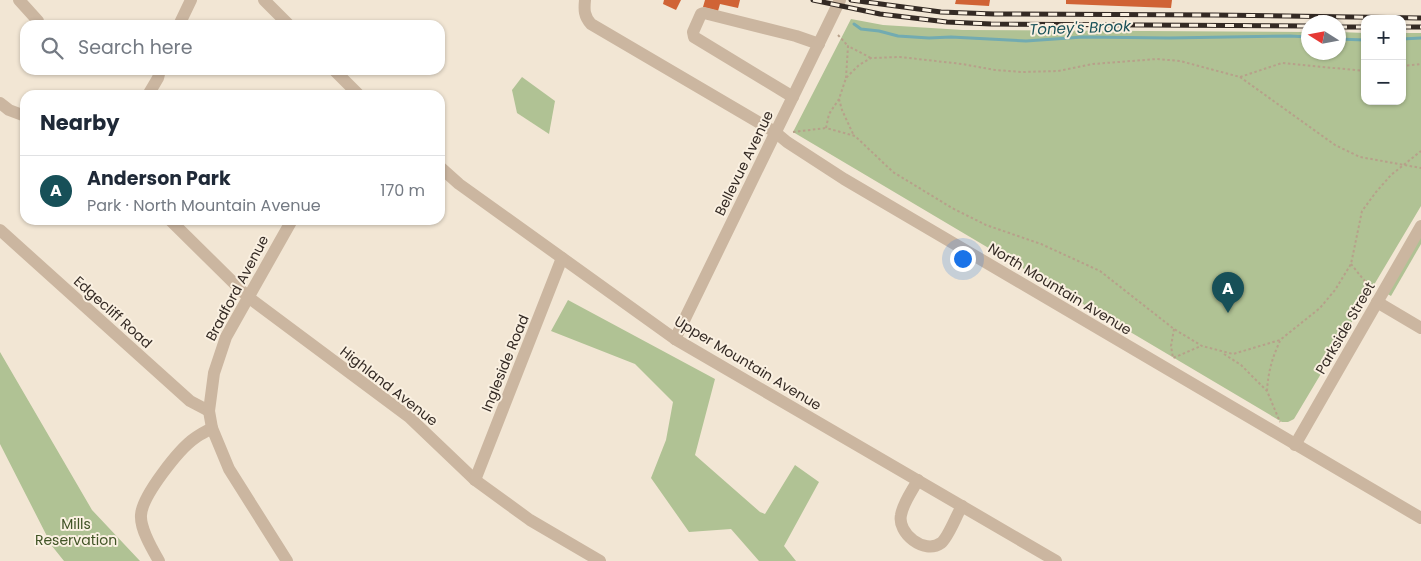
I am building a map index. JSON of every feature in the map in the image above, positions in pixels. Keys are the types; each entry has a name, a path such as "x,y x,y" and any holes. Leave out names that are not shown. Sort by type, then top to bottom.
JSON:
{"street":[{"path":"19,0 38,20"},
{"path":"181,20 191,0"},
{"path":"264,0 284,20"},
{"name":"North Mountain Avenue","path":"586,0 584,10 586,18 591,24 775,132 786,142 844,179 1421,518"},
{"name":"Bellevue Avenue","path":"675,339 840,0"},
{"path":"793,97 694,37 693,32 700,14 704,13 796,36 819,44"},
{"path":"151,90 159,75"},
{"path":"339,75 354,90"},
{"path":"0,103 9,110 20,114"},
{"name":"Upper Mountain Avenue","path":"445,172 675,339 1056,561"},
{"name":"Highland Avenue","path":"175,225 248,297 410,417 475,480 530,520 600,561"},
{"name":"Bradford Avenue","path":"288,561 228,469 212,428 209,411 212,382 218,357 226,337 289,225"},
{"name":"Parkside Street","path":"1295,445 1421,226"},
{"name":"Edgecliff Road","path":"0,230 190,401 209,411"},
{"name":"Ingleside Road","path":"475,480 562,258"},
{"path":"1377,302 1421,328"},
{"path":"159,561 147,540 141,516 145,502 163,473 194,438 212,428"},
{"path":"918,480 900,517 901,524 906,533 920,545 936,546 942,542 948,536 952,523 962,506"}],"path":[{"path":"838,35 848,46 871,58"},
{"path":"826,128 829,114 839,99 846,78 848,46"},
{"path":"846,78 859,65 871,58 900,57 1022,72 1157,59 1180,61 1240,78 1335,146 1360,157 1421,168"},
{"path":"1240,78 1282,63 1361,71"},
{"path":"1406,66 1421,64"},
{"path":"839,99 842,110 855,136 893,172 952,208 986,225 1042,244 1100,271 1174,329 1202,346 1222,353 1241,365 1268,391"},
{"path":"786,142 793,132 826,128 855,136"},
{"path":"1222,353 1233,354 1280,340 1320,308 1335,290 1351,264 1362,211 1376,192 1404,164 1421,151"},
{"path":"1351,264 1362,279 1371,287"},
{"path":"1174,329 1171,346 1173,358 1202,346"},
{"path":"1280,340 1268,374 1268,391 1280,422"}],"green space":[{"path":"851,19 883,25 963,30 1301,32 1301,60 1346,60 1346,32 1361,33 1361,105 1406,105 1406,33 1421,33 1421,206 1294,419 1288,422 1282,422 793,132"},
{"path":"522,77 555,101 549,134 517,113 512,90"},
{"path":"1421,228 1421,244 1391,296 1384,292"},
{"path":"568,300 715,379 695,455 760,512 765,514 795,465 819,482 784,546 796,561 759,561 731,529 689,532 651,478 666,440 673,402 635,364 551,331"},
{"name":"Mills Reservation","path":"0,352 92,510 140,561 64,561 52,546 0,444"}],"building":[{"path":"664,0 681,0 676,10 663,4"},
{"path":"705,0 740,0 738,8 720,4 718,11 703,7"},
{"path":"956,0 990,0 989,6 955,4"},
{"path":"1066,0 1172,0 1171,8 1066,4"}],"waterway":[{"name":"Toney's Brook","path":"854,24 861,29 898,36 1026,41 1083,37 1301,37"},
{"name":"Toney's Brook","path":"1406,39 1421,38"},
{"name":"Toney's Brook","path":"1346,39 1361,40"}],"railway":[{"path":"813,0 880,14 947,22 991,24 1301,26"},
{"path":"851,0 941,12 994,14 1421,18"},
{"path":"1346,27 1361,27"},
{"path":"1406,27 1421,27"}],"place":[{"name":"Anderson Park","path":"1228,313"}]}
